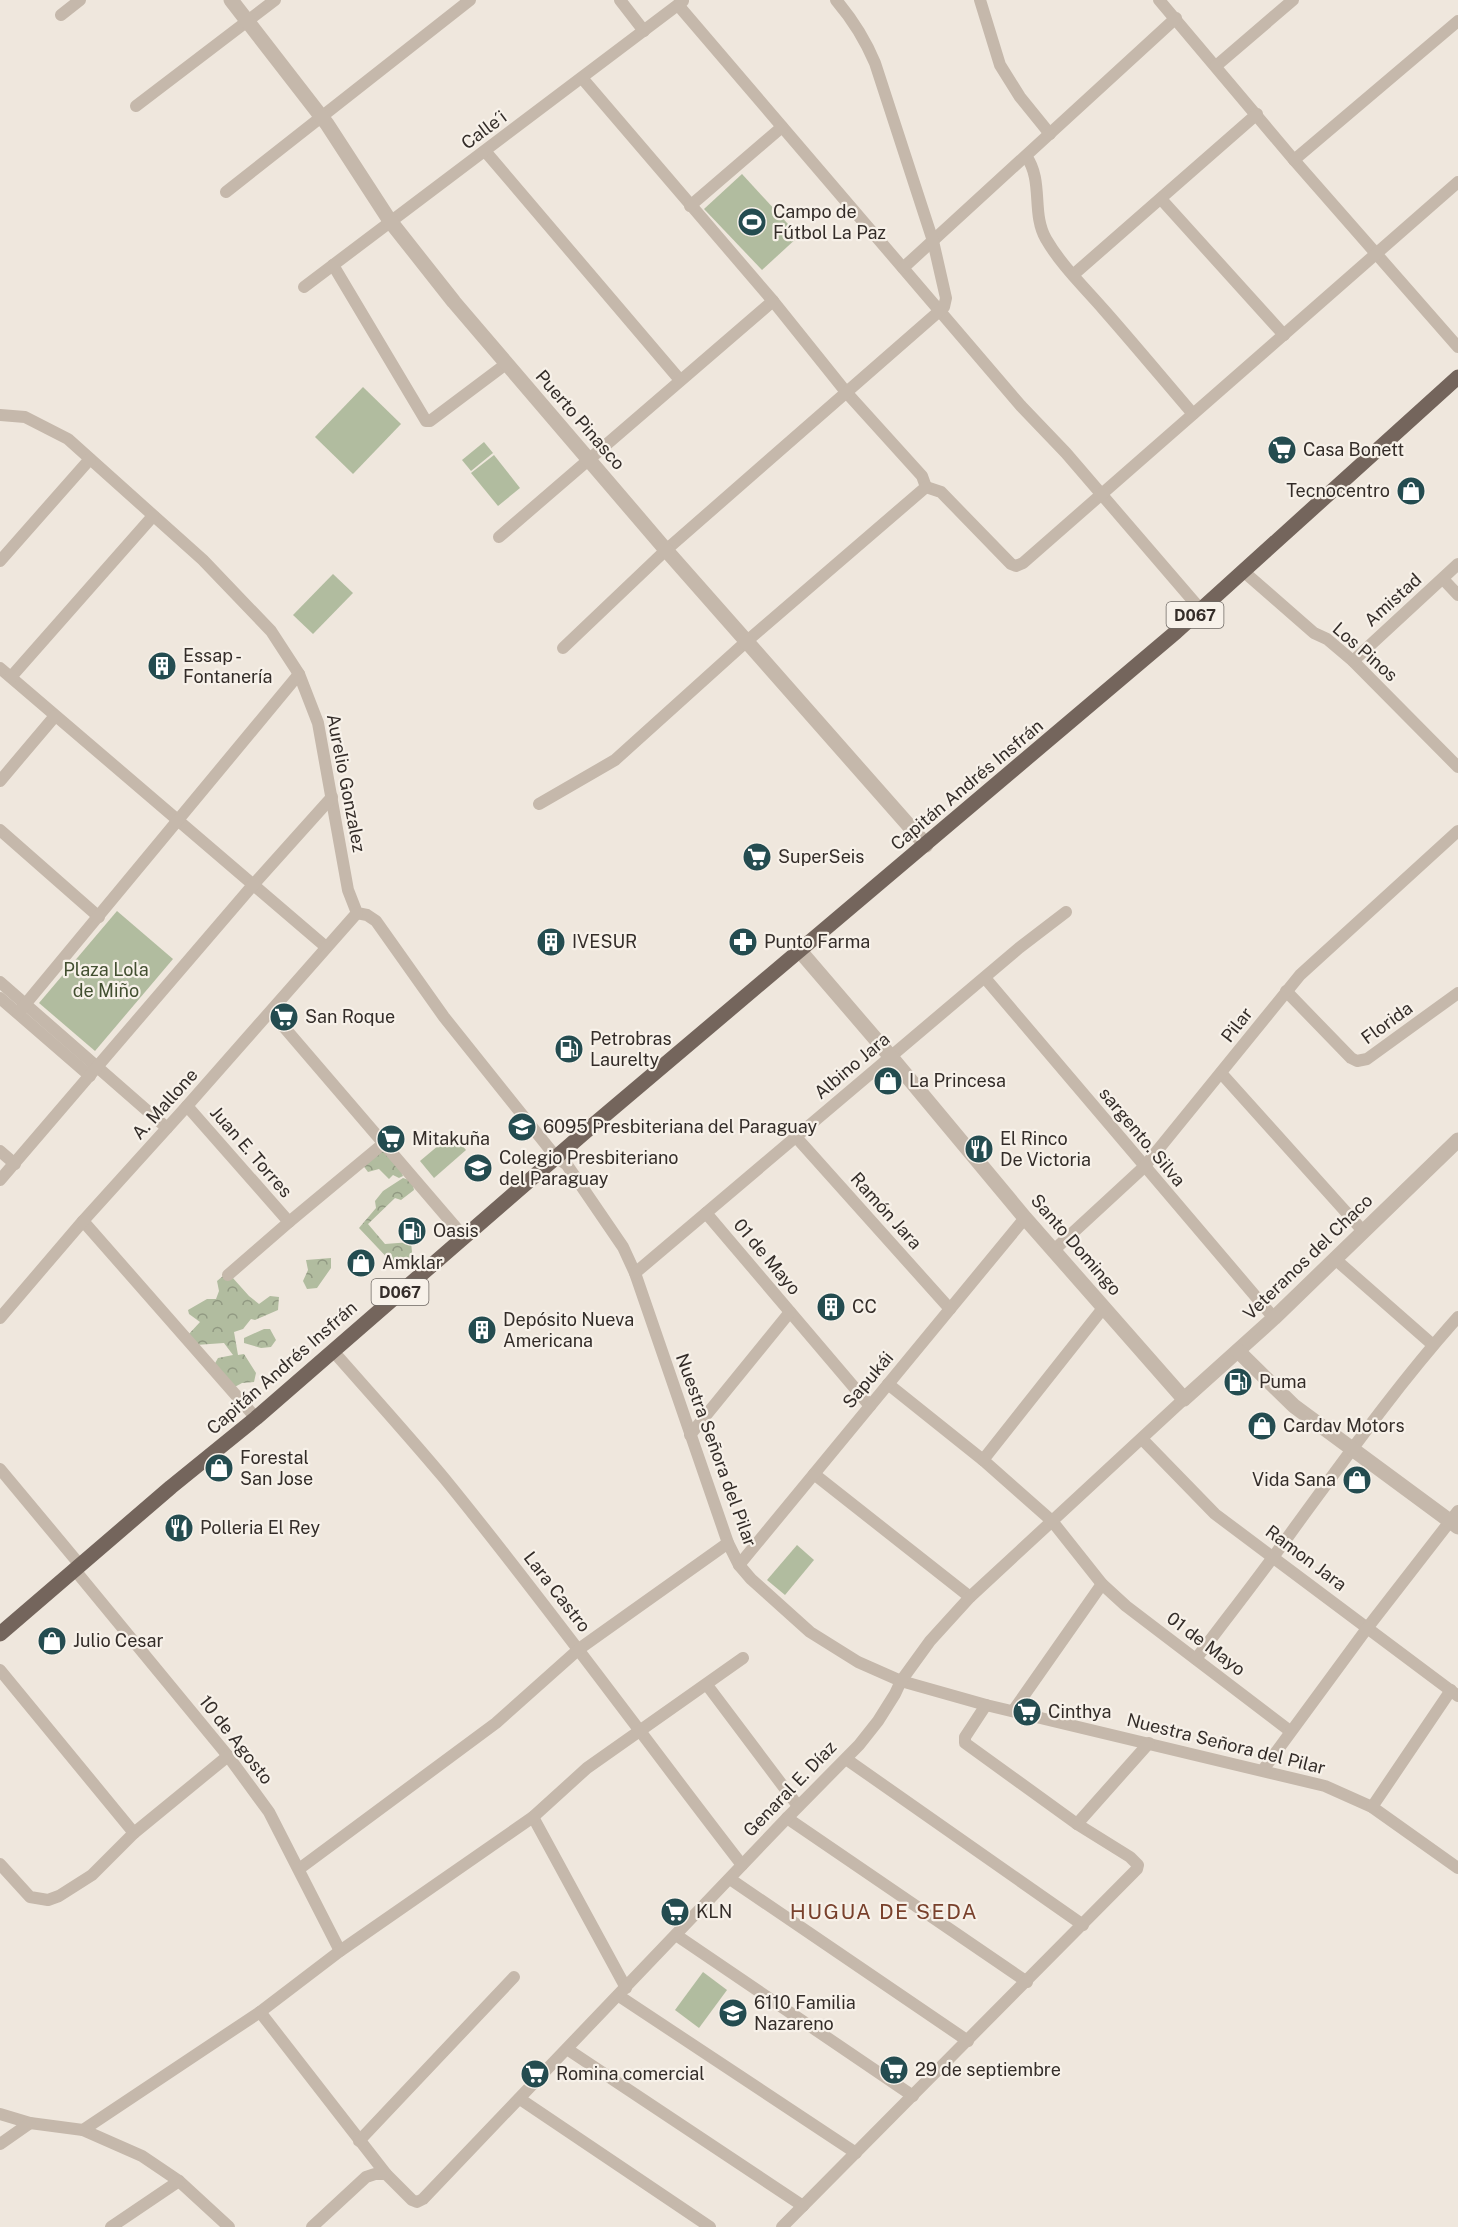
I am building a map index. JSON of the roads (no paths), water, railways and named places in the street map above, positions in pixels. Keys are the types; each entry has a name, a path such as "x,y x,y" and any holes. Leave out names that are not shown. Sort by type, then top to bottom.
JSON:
{"main road":[{"name":"Capitán Andrés Insfrán","path":"0,1634 256,1418 556,1157 1201,610 1458,377"}],"street":[{"path":"61,15 80,0"},
{"name":"Puerto Pinasco","path":"231,0 322,117 390,221 506,364 666,550 926,845"},
{"path":"136,106 275,0"},
{"path":"226,192 470,0"},
{"path":"620,0 644,31"},
{"path":"562,648 666,550 940,312 946,298 933,241 876,63 854,21 836,0"},
{"path":"980,0 1000,65 1020,97 1050,134"},
{"path":"1159,0 1294,160 1458,347"},
{"path":"1216,66 1293,0"},
{"path":"681,2 782,127 940,312 1021,406 1102,493 1201,610"},
{"name":"Calle´i","path":"304,287 681,2"},
{"path":"903,268 1176,18"},
{"path":"1294,160 1458,21"},
{"path":"582,78 773,301 846,392 922,476 926,487"},
{"path":"1073,275 1257,114"},
{"path":"690,206 782,127"},
{"path":"485,151 680,380"},
{"path":"1026,156 1033,166 1041,231 1073,275 1193,414"},
{"path":"926,487 941,492 1009,563 1016,566 1023,563 1458,182"},
{"path":"1161,199 1284,335"},
{"path":"333,265 426,421 430,421 506,364"},
{"path":"499,537 773,301"},
{"name":"Aurelio Gonzalez","path":"2,416 25,417 68,439 203,560 271,631 299,674 318,723 348,890 357,913"},
{"path":"0,561 90,459"},
{"path":"539,804 615,760 747,641 926,487"},
{"path":"11,677 153,516"},
{"name":"Amistad","path":"1353,661 1458,564"},
{"name":"Los Pinos","path":"1243,571 1314,633 1327,639 1353,661 1458,766"},
{"path":"1443,579 1458,595"},
{"path":"0,668 326,947"},
{"path":"22,1009 299,674"},
{"path":"0,782 55,716"},
{"path":"0,1180 253,885 332,797"},
{"path":"0,830 99,917"},
{"name":"Pilar","path":"1054,1250 1144,1167 1300,975 1458,831"},
{"name":"Albino Jara","path":"635,1273 1066,912"},
{"path":"357,913 367,915 376,921 444,1017 556,1157"},
{"name":"A. Mallone","path":"0,1318 83,1221 357,913"},
{"name":"Santo Domingo","path":"800,951 1025,1218 1184,1399"},
{"name":"sargento. Silva","path":"985,978 1274,1318"},
{"path":"0,982 22,1009 93,1071 167,1128"},
{"name":"Florida","path":"1286,991 1351,1058 1362,1061 1458,993"},
{"path":"0,998 22,1009"},
{"path":"271,1012 464,1237"},
{"path":"1221,1073 1363,1231"},
{"name":"Juan E. Torres","path":"187,1106 289,1221"},
{"name":"Ramón Jara","path":"796,1137 950,1309"},
{"name":"Veteranos del Chaco","path":"1184,1399 1274,1318 1458,1140"},
{"path":"228,1275 289,1221 384,1143"},
{"path":"0,1151 15,1164"},
{"name":"Nuestra Señora del Pilar","path":"556,1157 567,1165 623,1247 635,1273 728,1543 739,1565 764,1592 810,1632 858,1662 901,1681 986,1705 1325,1786 1372,1807 1458,1868"},
{"name":"01 de Mayo","path":"706,1213 870,1406"},
{"name":"Sapukái","path":"739,1565 1025,1218"},
{"path":"83,1221 256,1418"},
{"path":"1335,1258 1433,1344"},
{"path":"983,1460 1104,1307"},
{"path":"690,1435 790,1312"},
{"path":"1196,1659 1274,1557 1351,1450 1433,1344 1458,1317"},
{"name":"Lara Castro","path":"333,1351 443,1477 579,1649 639,1732 742,1865"},
{"path":"1238,1351 1294,1406 1351,1450 1455,1520 1368,1627 1263,1770"},
{"path":"888,1384 983,1460 1052,1521"},
{"name":"Genaral E. Díaz","path":"386,2174 410,2198 417,2202 423,2199 798,1806 846,1759 878,1721 901,1681 930,1641 970,1597 1184,1399"},
{"name":"Ramon Jara","path":"1142,1439 1215,1514 1455,1693"},
{"name":"10 de Agosto","path":"0,1469 228,1756 269,1812 340,1952"},
{"path":"814,1474 970,1597"},
{"name":"01 de Mayo","path":"1052,1521 1102,1584 1125,1606 1290,1731"},
{"path":"299,1869 496,1723 579,1649 728,1543"},
{"path":"1013,1711 1102,1584"},
{"path":"82,2130 260,2012 340,1952 533,1817 587,1768 743,1658"},
{"path":"0,1670 134,1833"},
{"path":"707,1685 798,1806"},
{"path":"1372,1807 1455,1693"},
{"path":"782,2227 1135,1873 1138,1865 1130,1857 1077,1824 965,1743 965,1737 986,1705"},
{"path":"1077,1824 1149,1743"},
{"path":"0,1864 25,1894 37,1900 48,1900 81,1884 134,1833 228,1756"},
{"path":"846,1759 1083,1925"},
{"path":"533,1817 622,1992 856,2153"},
{"path":"787,1818 1027,1982"},
{"path":"730,1879 968,2041"},
{"path":"676,1935 913,2096"},
{"path":"359,2141 514,1977"},
{"path":"260,2012 386,2174"},
{"path":"567,2049 803,2206"},
{"path":"520,2099 710,2227"},
{"path":"0,2114 30,2123 82,2130 142,2156 179,2181 229,2227"},
{"path":"0,2144 30,2123"},
{"path":"312,2227 366,2177 386,2174"},
{"path":"111,2227 179,2181"}],"place":[{"name":"Campo de Fútbol La Paz","path":"752,222"},
{"name":"Casa Bonett","path":"1282,450"},
{"name":"Tecnocentro","path":"1411,491"},
{"name":"Essap - Fontanería","path":"162,666"},
{"name":"SuperSeis","path":"757,857"},
{"name":"IVESUR","path":"551,942"},
{"name":"Punto Farma","path":"743,942"},
{"name":"San Roque","path":"284,1017"},
{"name":"Petrobras Laurelty","path":"569,1049"},
{"name":"La Princesa","path":"888,1081"},
{"name":"6095 Presbiteriana del Paraguay","path":"522,1127"},
{"name":"Mitakuña","path":"391,1139"},
{"name":"El Rinco De Victoria","path":"979,1149"},
{"name":"Colegio Presbiteriano del Paraguay","path":"478,1168"},
{"name":"Oasis","path":"412,1231"},
{"name":"Amklar","path":"361,1263"},
{"name":"CC","path":"831,1307"},
{"name":"Depósito Nueva Americana","path":"482,1330"},
{"name":"Puma","path":"1238,1382"},
{"name":"Cardav Motors","path":"1262,1426"},
{"name":"Forestal San Jose","path":"219,1468"},
{"name":"Vida Sana","path":"1357,1480"},
{"name":"Polleria El Rey","path":"179,1528"},
{"name":"Julio Cesar","path":"52,1641"},
{"name":"Cinthya","path":"1027,1712"},
{"name":"KLN","path":"675,1912"},
{"name":"6110 Familia Nazareno","path":"733,2013"},
{"name":"29 de septiembre","path":"894,2070"},
{"name":"Romina comercial","path":"535,2074"}],"district":[{"name":"HUGUA DE SEDA","path":"884,1912"}],"park label":[{"name":"Plaza Lola de Miño","path":"106,980"}]}
